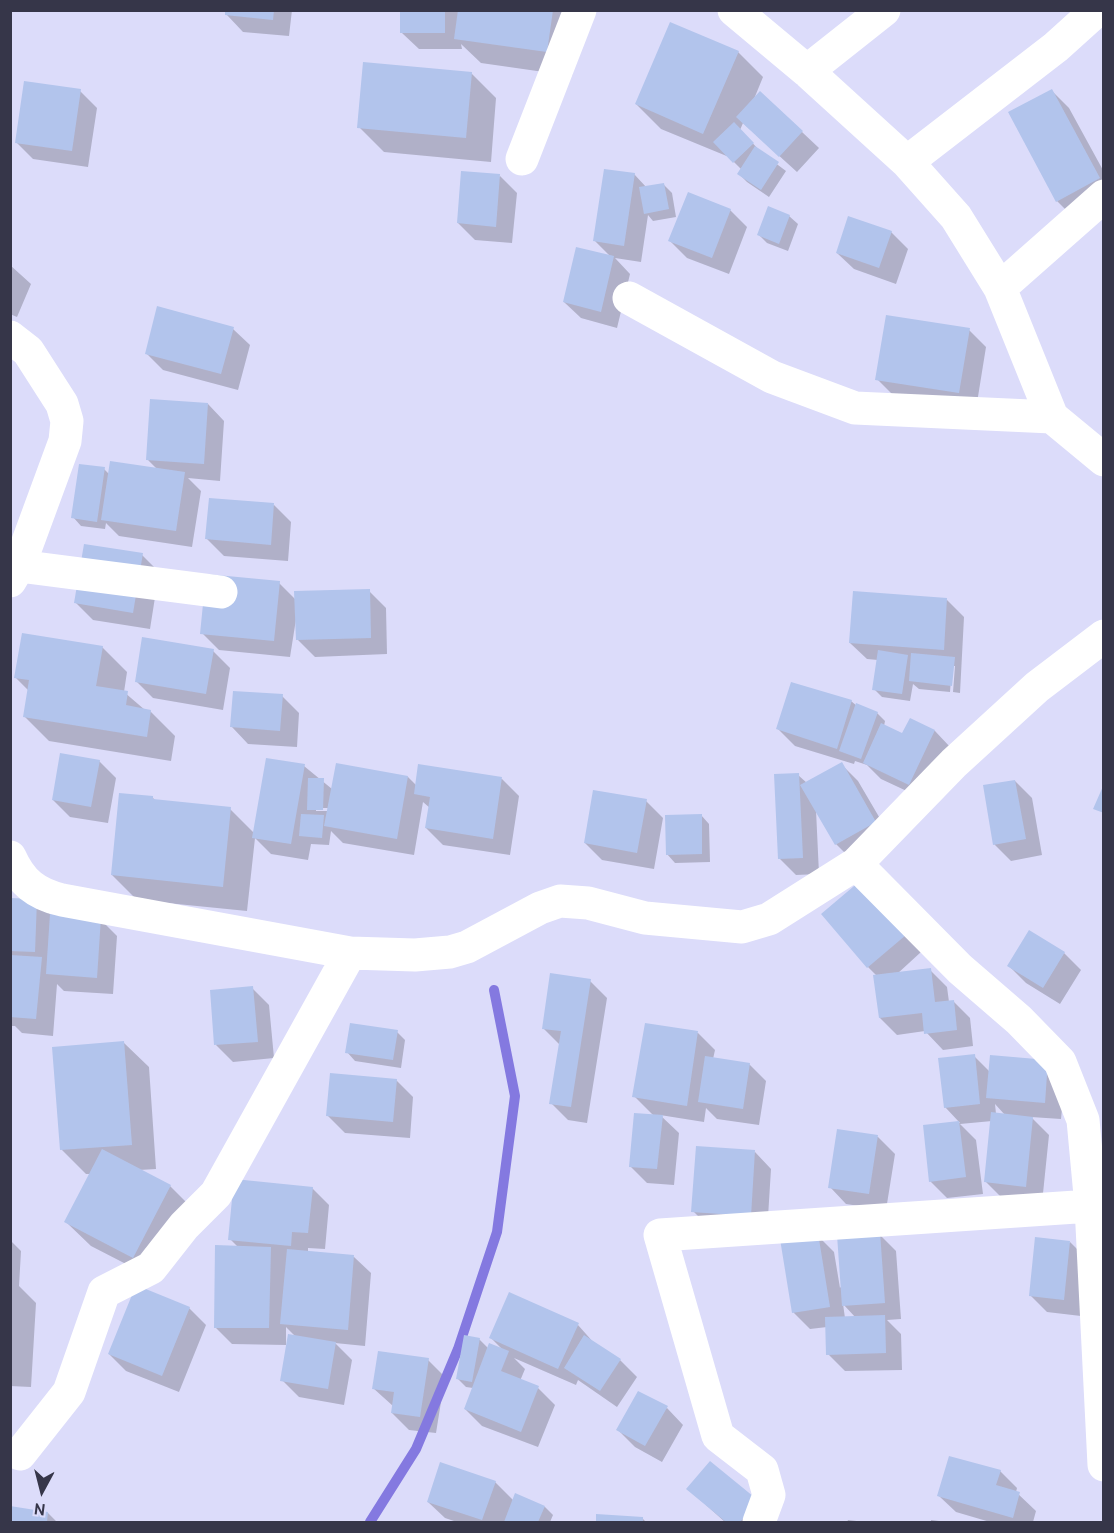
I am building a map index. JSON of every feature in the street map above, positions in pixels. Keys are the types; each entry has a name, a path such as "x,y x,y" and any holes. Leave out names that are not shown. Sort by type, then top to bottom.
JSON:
{"street":[{"path":"522,159 580,10"},
{"path":"734,10 807,71 907,162 956,217 1000,288 1052,417 1104,460"},
{"path":"807,71 884,10"},
{"path":"907,162 1056,47 1097,10"},
{"path":"1000,288 1104,196"},
{"path":"629,298 771,377 855,408 1052,417"},
{"path":"10,337 28,351 62,404 67,421 65,441 15,573 221,592"},
{"path":"10,857 24,882 36,892 48,897 350,953 415,955 450,952 485,938 540,908 560,901 588,903 645,918 742,927 769,919 856,864 954,764 1038,687 1104,636"},
{"path":"856,864 960,969 1019,1020 1060,1062 1083,1120 1091,1206 1104,1465"},
{"path":"20,1454 69,1392 104,1292 152,1268 184,1226 216,1194 350,953"},
{"path":"759,1522 769,1495 762,1470 718,1436 660,1235 1091,1206"}],"building":[{"path":"225,10 274,10 273,20 225,15"},
{"path":"400,10 445,10 445,33 400,33"},
{"path":"458,10 553,10 547,52 454,39"},
{"path":"670,22 739,51 703,134 635,104"},
{"path":"363,62 472,72 466,138 357,128"},
{"path":"24,81 81,89 72,151 15,143"},
{"path":"1052,89 1100,178 1056,202 1008,112"},
{"path":"760,91 803,131 779,157 736,117"},
{"path":"734,122 754,143 733,163 713,142"},
{"path":"755,146 779,162 761,190 737,174"},
{"path":"604,169 635,173 624,246 593,241"},
{"path":"461,171 500,174 496,227 457,223"},
{"path":"664,183 669,209 644,214 639,187"},
{"path":"688,192 731,209 712,258 668,241"},
{"path":"768,206 790,215 779,244 757,235"},
{"path":"848,216 892,231 879,268 836,253"},
{"path":"576,247 614,256 601,312 563,302"},
{"path":"157,306 234,327 221,374 145,354"},
{"path":"886,315 970,328 959,393 875,380"},
{"path":"150,399 208,403 204,464 146,460"},
{"path":"110,461 185,472 176,531 101,520"},
{"path":"79,464 105,467 97,522 71,518"},
{"path":"209,498 274,503 271,545 205,539"},
{"path":"84,544 143,553 133,613 74,603"},
{"path":"206,574 280,581 274,641 200,634"},
{"path":"370,589 371,638 296,640 294,591"},
{"path":"853,591 947,598 944,650 849,643"},
{"path":"22,633 103,646 96,686 128,691 126,705 151,710 147,737 23,717 29,680 14,678"},
{"path":"142,637 214,649 206,694 135,682"},
{"path":"878,650 908,655 902,694 872,690"},
{"path":"911,653 955,657 952,686 909,681"},
{"path":"791,682 852,700 837,749 776,729"},
{"path":"233,691 283,694 280,731 230,727"},
{"path":"856,703 878,712 861,759 839,751"},
{"path":"910,718 935,730 909,785 863,763 881,723 902,733"},
{"path":"60,753 100,760 91,807 52,800"},
{"path":"266,758 305,764 291,844 252,838"},
{"path":"842,762 876,822 835,845 800,785"},
{"path":"336,763 408,776 397,839 324,826"},
{"path":"418,764 502,777 493,839 425,828 430,797 414,794"},
{"path":"799,773 803,858 778,859 774,774"},
{"path":"308,778 324,778 323,810 307,810"},
{"path":"1015,780 1026,839 993,845 983,785"},
{"path":"1104,784 1104,813 1093,809"},
{"path":"593,790 647,799 637,853 584,843"},
{"path":"119,793 231,807 223,887 111,875"},
{"path":"301,814 324,815 322,838 299,836"},
{"path":"702,814 702,854 666,855 665,815"},
{"path":"860,881 906,935 867,968 821,914"},
{"path":"10,898 37,899 35,952 10,951"},
{"path":"50,914 101,917 97,978 46,974"},
{"path":"1029,930 1065,952 1043,988 1007,966"},
{"path":"10,955 42,957 36,1019 10,1017"},
{"path":"931,968 935,1002 954,1000 957,1030 924,1034 922,1013 879,1018 873,975"},
{"path":"550,973 591,979 571,1107 549,1104 561,1031 542,1029"},
{"path":"253,986 258,1042 214,1045 210,990"},
{"path":"350,1023 398,1030 393,1060 345,1053"},
{"path":"645,1023 698,1031 687,1106 632,1097"},
{"path":"124,1041 132,1145 60,1150 52,1047"},
{"path":"975,1054 980,1104 944,1108 938,1058"},
{"path":"990,1055 1048,1060 1045,1103 986,1098"},
{"path":"705,1056 750,1063 743,1109 698,1102"},
{"path":"330,1073 397,1079 393,1122 326,1116"},
{"path":"991,1112 1033,1117 1026,1187 984,1182"},
{"path":"634,1113 663,1115 657,1169 629,1167"},
{"path":"959,1121 966,1177 929,1182 923,1125"},
{"path":"837,1129 878,1135 869,1194 828,1188"},
{"path":"696,1146 755,1150 751,1216 691,1212"},
{"path":"102,1149 171,1185 133,1258 64,1222"},
{"path":"234,1179 313,1187 308,1233 292,1232 291,1246 228,1240"},
{"path":"880,1232 885,1303 842,1306 837,1235"},
{"path":"818,1233 830,1307 792,1313 780,1239"},
{"path":"1035,1237 1070,1241 1064,1300 1029,1296"},
{"path":"215,1245 271,1247 269,1328 214,1328"},
{"path":"287,1249 354,1255 348,1330 280,1324"},
{"path":"136,1285 190,1307 162,1376 108,1354"},
{"path":"509,1292 579,1323 558,1369 489,1338"},
{"path":"885,1315 886,1353 826,1355 825,1317"},
{"path":"288,1334 336,1342 328,1389 280,1381"},
{"path":"464,1335 480,1338 472,1382 456,1379"},
{"path":"584,1335 621,1359 600,1391 564,1368"},
{"path":"489,1343 509,1351 501,1371 539,1386 521,1432 464,1409"},
{"path":"378,1351 429,1358 420,1417 391,1413 394,1392 372,1389"},
{"path":"638,1391 668,1406 645,1446 616,1430"},
{"path":"949,1456 1001,1470 996,1485 1020,1492 1013,1518 937,1496"},
{"path":"710,1461 759,1501 740,1522 726,1522 686,1489"},
{"path":"440,1462 496,1481 482,1520 427,1502"},
{"path":"515,1493 545,1506 538,1522 504,1522"},
{"path":"10,1506 48,1512 47,1522 10,1522"},
{"path":"596,1514 643,1517 643,1522 596,1522"}],"waterway":[{"path":"370,1522 416,1449 458,1349 497,1232 515,1096 494,990"}]}
